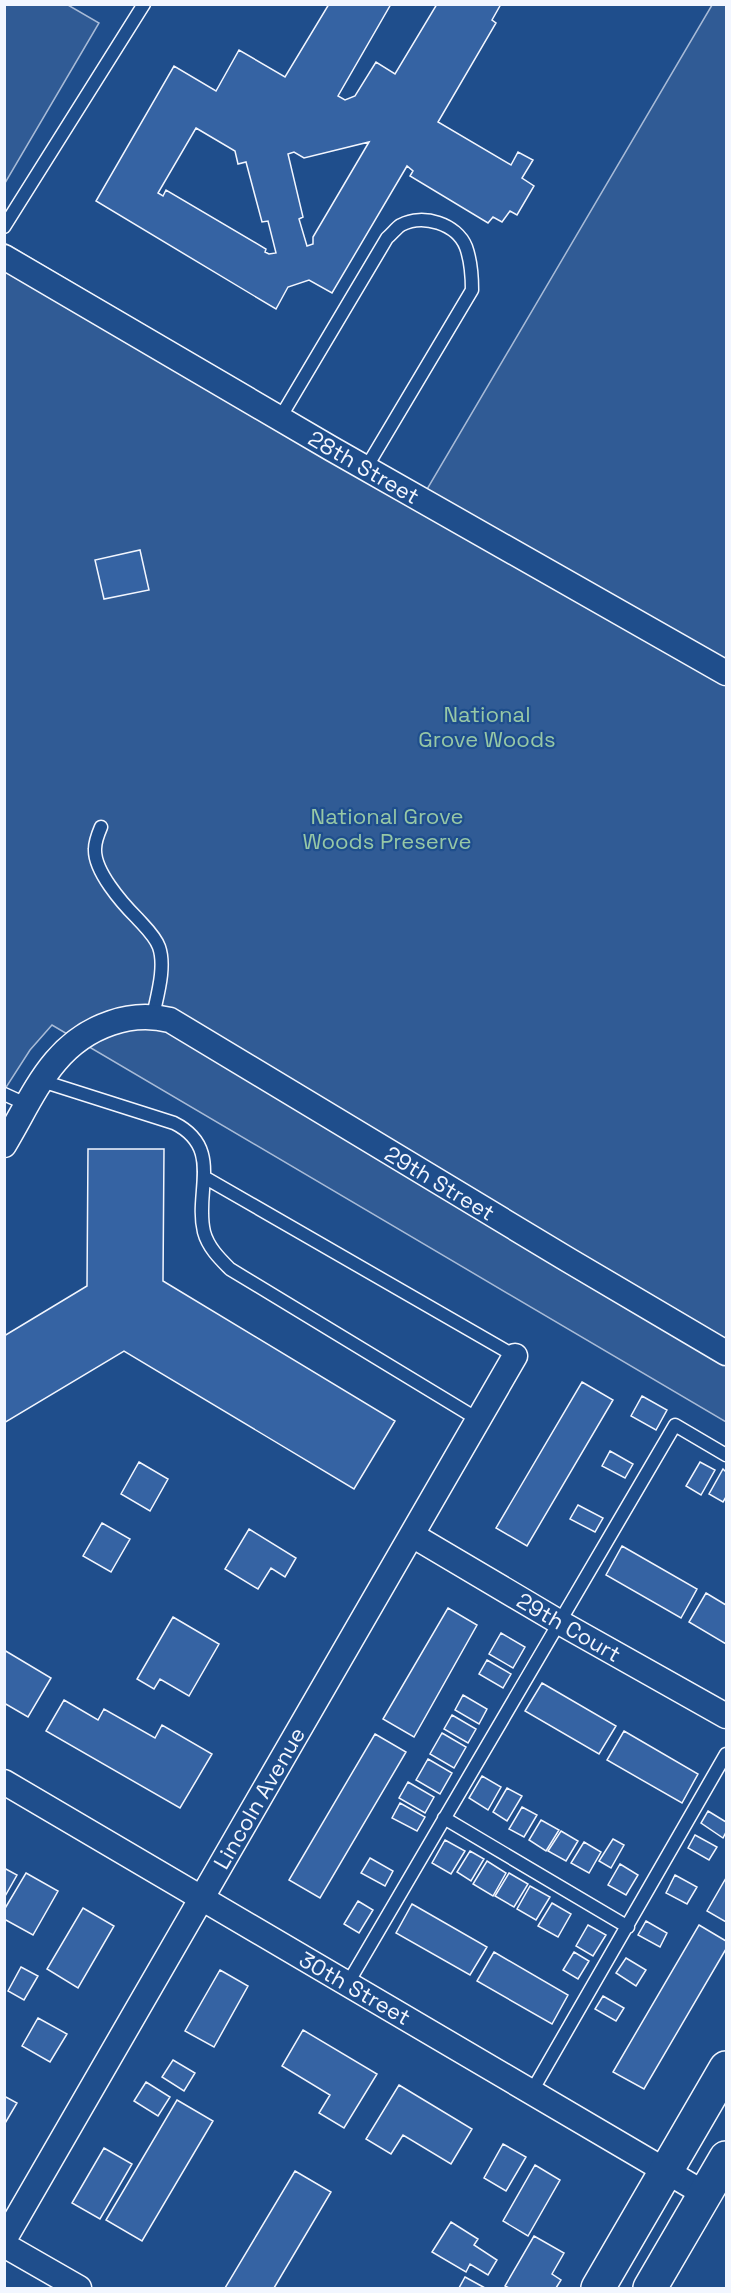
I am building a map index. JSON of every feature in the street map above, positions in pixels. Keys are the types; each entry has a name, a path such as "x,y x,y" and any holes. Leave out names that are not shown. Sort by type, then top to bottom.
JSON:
{"street":[{"name":"28th Street","path":"4,257 726,674"},
{"path":"4,1145 53,1061 68,1046 83,1035 127,1018 153,1016"},
{"name":"29th Street","path":"153,1016 170,1020 212,1044 570,1262 726,1353"},
{"name":"Lincoln Avenue","path":"4,2240 515,1356"},
{"name":"29th Court","path":"412,1535 559,1622 726,1716"},
{"name":"30th Street","path":"4,1782 705,2194"},
{"path":"598,2289 726,2068"},
{"path":"650,2289 726,2158"},
{"path":"4,2245 79,2289"}],"lane":[{"path":"4,228 144,4"},
{"path":"280,418 387,238 402,224 437,221 451,227 466,246 472,270 472,290 366,468"},
{"path":"101,827 94,849 100,869 129,909 153,935 161,953 159,985 153,1016"},
{"path":"42,1081 174,1123 186,1129 198,1142 204,1177 204,1231 213,1253 230,1269 478,1420"},
{"path":"4,1094 28,1105"},
{"path":"204,1177 515,1356"},
{"path":"348,1983 675,1425 726,1455"},
{"path":"532,2091 726,1754"},
{"path":"444,1818 628,1927"}],"shaded area":[{"path":"5,4 68,5 99,23 5,183"},
{"name":"National Grove Woods","path":"712,5 726,5 726,1422 52,1025 30,1050 5,1089 5,243 426,491"}],"building":[{"path":"329,4 391,4 338,96 345,100 355,96 376,62 395,74 437,4 501,4 492,20 496,23 438,122 511,165 518,152 533,160 522,178 534,186 517,215 510,211 502,222 493,217 488,223 410,176 413,171 407,166 332,293 309,280 288,287 276,309 96,201 174,66 216,91 239,50 285,77","holes":["196,128 235,151 238,164 246,162 262,222 268,221 276,253 265,252 266,249 166,190 163,196 158,193","369,142 313,237 313,244 307,246 299,219 303,217 288,154 294,152 304,158"]},
{"path":"140,550 149,590 104,599 95,560"},
{"path":"88,1149 164,1149 163,1281 395,1421 354,1489 124,1351 4,1423 4,1336 87,1286"},
{"path":"582,1382 613,1400 527,1546 496,1528"},
{"path":"642,1396 667,1410 656,1430 631,1416"},
{"path":"610,1451 633,1464 625,1478 602,1466"},
{"path":"139,1462 168,1479 150,1511 121,1494"},
{"path":"700,1462 715,1470 701,1495 686,1486"},
{"path":"723,1469 726,1472 726,1497 723,1502 709,1494"},
{"path":"578,1505 603,1518 595,1532 570,1519"},
{"path":"102,1523 130,1539 111,1572 83,1556"},
{"path":"249,1529 296,1558 285,1577 271,1568 258,1589 225,1569"},
{"path":"622,1546 697,1589 681,1618 606,1575"},
{"path":"706,1593 726,1605 726,1644 689,1622"},
{"path":"448,1608 477,1625 414,1737 383,1719"},
{"path":"173,1617 219,1644 189,1696 160,1679 154,1689 137,1679"},
{"path":"501,1633 525,1647 513,1668 489,1654"},
{"path":"4,1650 51,1678 28,1717 4,1703"},
{"path":"487,1660 511,1674 503,1688 479,1674"},
{"path":"542,1683 616,1726 599,1754 525,1711"},
{"path":"463,1695 487,1709 479,1724 455,1710"},
{"path":"64,1700 98,1720 104,1709 155,1738 162,1725 212,1754 180,1808 46,1731"},
{"path":"452,1715 476,1729 468,1743 444,1729"},
{"path":"624,1731 698,1774 682,1803 607,1760"},
{"path":"442,1733 466,1747 454,1768 430,1754"},
{"path":"375,1734 406,1752 320,1898 289,1880"},
{"path":"428,1759 452,1773 440,1794 416,1780"},
{"path":"482,1776 501,1787 488,1810 469,1798"},
{"path":"408,1782 434,1797 425,1813 399,1798"},
{"path":"507,1788 522,1796 507,1821 493,1812"},
{"path":"400,1803 425,1817 417,1831 392,1818"},
{"path":"522,1807 537,1815 524,1837 509,1829"},
{"path":"708,1811 726,1822 726,1832 723,1838 701,1823"},
{"path":"541,1820 559,1830 546,1851 529,1840"},
{"path":"561,1831 578,1841 566,1861 548,1851"},
{"path":"695,1835 717,1847 709,1860 688,1848"},
{"path":"613,1839 624,1845 611,1868 599,1861"},
{"path":"445,1840 465,1851 451,1874 432,1863"},
{"path":"584,1842 601,1852 589,1873 571,1863"},
{"path":"470,1851 484,1859 471,1881 457,1872"},
{"path":"370,1858 393,1871 385,1886 361,1873"},
{"path":"487,1861 506,1873 493,1896 473,1884"},
{"path":"620,1864 638,1875 626,1895 608,1885"},
{"path":"4,1868 17,1875 4,1898"},
{"path":"26,1873 58,1891 33,1935 4,1919 4,1910"},
{"path":"509,1873 528,1884 514,1907 495,1896"},
{"path":"675,1875 697,1887 687,1904 666,1893"},
{"path":"726,1878 726,1922 707,1911"},
{"path":"530,1886 550,1897 536,1920 517,1909"},
{"path":"358,1901 373,1910 359,1933 344,1924"},
{"path":"552,1903 571,1914 558,1937 538,1926"},
{"path":"412,1904 487,1947 470,1975 396,1933"},
{"path":"83,1908 114,1926 78,1988 47,1969"},
{"path":"646,1921 667,1933 660,1947 638,1935"},
{"path":"588,1925 606,1935 593,1956 576,1946"},
{"path":"699,1925 726,1941 726,1949 644,2089 613,2072"},
{"path":"494,1952 568,1995 552,2024 477,1981"},
{"path":"574,1952 589,1961 578,1979 563,1970"},
{"path":"626,1958 646,1970 636,1986 616,1973"},
{"path":"21,1967 38,1976 24,2000 8,1991"},
{"path":"220,1970 248,1986 214,2047 185,2031"},
{"path":"603,1996 624,2008 616,2021 595,2009"},
{"path":"38,2018 67,2034 50,2062 22,2046"},
{"path":"303,2030 377,2074 344,2128 319,2113 330,2095 282,2066"},
{"path":"173,2060 195,2073 184,2091 162,2077"},
{"path":"146,2082 170,2097 158,2116 134,2101"},
{"path":"399,2085 472,2129 451,2164 403,2135 391,2154 366,2139"},
{"path":"4,2096 17,2103 4,2125"},
{"path":"177,2100 213,2121 142,2241 106,2220"},
{"path":"503,2144 526,2157 506,2191 484,2178"},
{"path":"104,2148 132,2164 100,2219 72,2203"},
{"path":"535,2165 560,2180 528,2236 503,2221"},
{"path":"295,2171 331,2192 274,2288 225,2288"},
{"path":"451,2222 478,2239 474,2245 497,2260 488,2275 470,2264 466,2272 432,2252"},
{"path":"534,2236 564,2253 552,2274 561,2280 556,2288 509,2288 505,2286"},
{"path":"465,2277 485,2288 459,2288"}],"park label":[{"name":"National Grove Woods Preserve","path":"387,828"}]}
